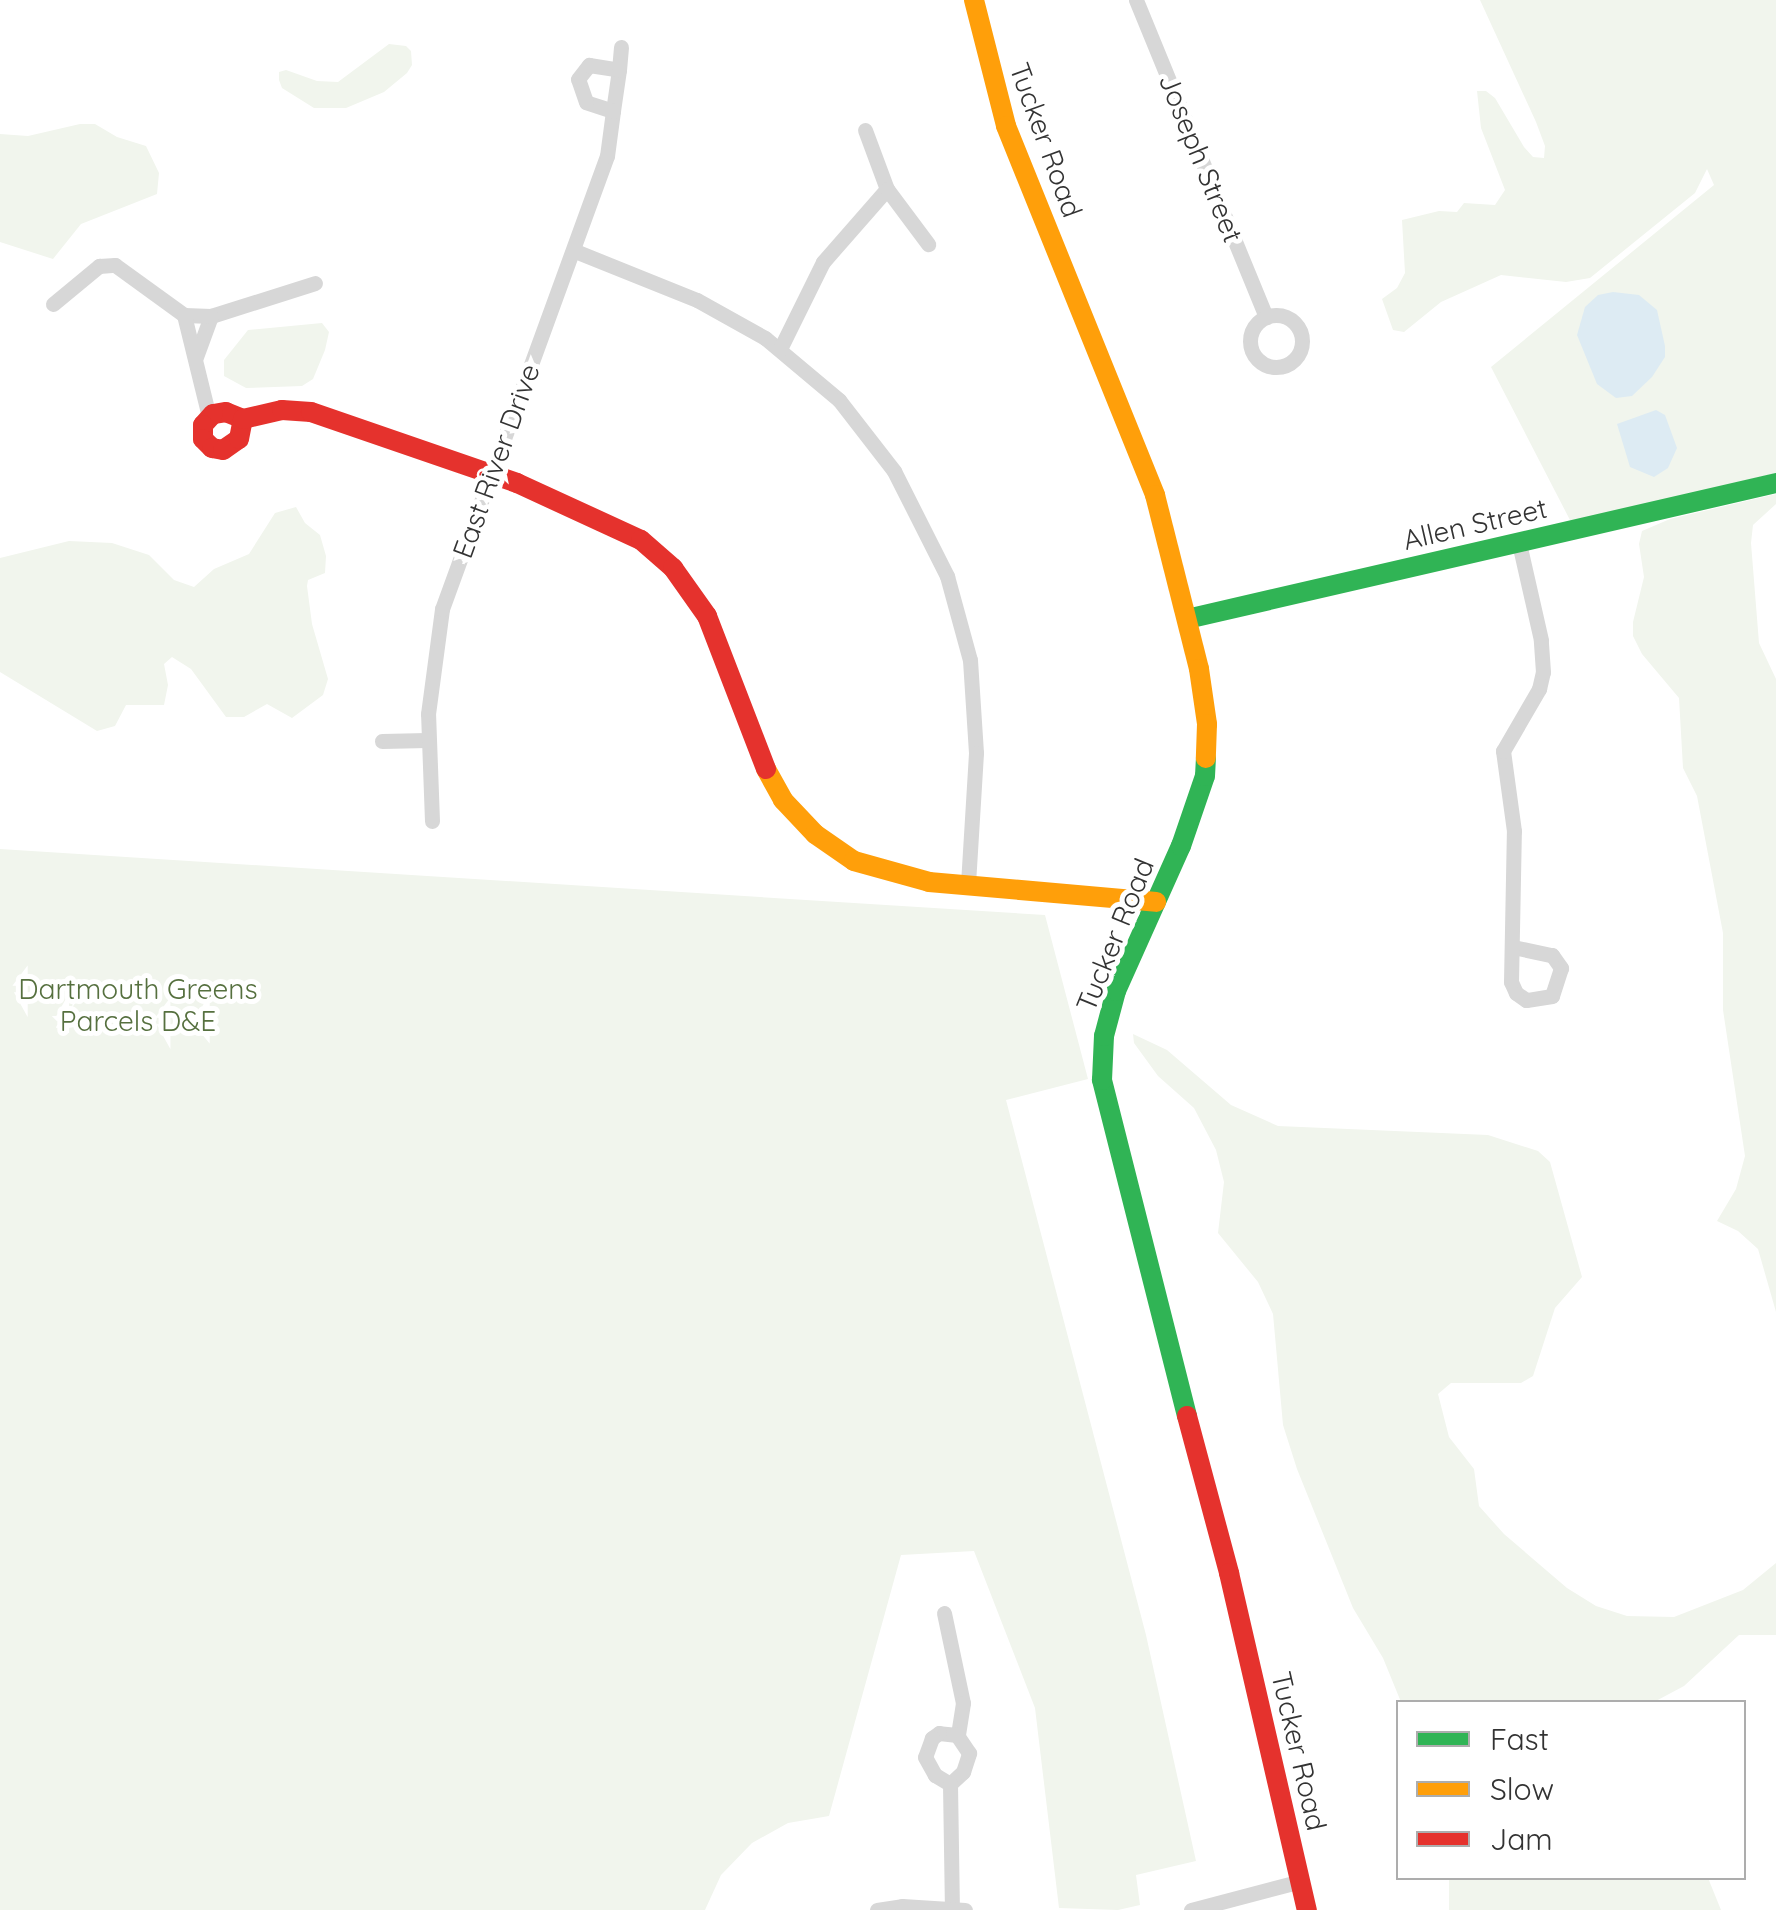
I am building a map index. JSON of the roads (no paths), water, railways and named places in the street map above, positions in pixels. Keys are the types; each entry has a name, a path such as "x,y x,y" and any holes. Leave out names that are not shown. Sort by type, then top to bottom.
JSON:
{"main road":[{"name":"Tucker Road","path":"974,0 1000,109 1136,444 1162,520 1205,707 1207,762 1189,827 1107,1020 1103,1094 1229,1573 1307,1910"},
{"path":"243,419 239,440 220,450 203,440 202,427 209,417 223,412 243,419 282,410 311,412 492,473 610,522 641,540 673,568 718,636 770,782 815,834 846,856 883,872 929,882 1156,902"},
{"name":"Allen Street","path":"1187,619 1776,483"}],"street":[{"name":"Joseph Street","path":"1136,0 1266,317"},
{"name":"East River Drive","path":"432,821 427,740 430,680 442,609 607,156 622,47"},
{"path":"614,111 586,102 577,83 582,70 590,65 619,70"},
{"path":"865,130 887,189 928,244"},
{"path":"780,348 824,262 887,189"},
{"path":"575,252 697,300 780,348 838,400 875,444 915,508 953,592 965,634 975,708 968,884"},
{"path":"53,304 98,266 115,265 184,314 212,316 315,282"},
{"path":"184,314 209,417"},
{"path":"196,357 212,316"},
{"path":"1513,947 1514,831 1502,751 1539,689 1543,672 1541,640 1519,543"},
{"path":"382,742 427,740"},
{"path":"944,1613 963,1703 958,1735"},
{"path":"878,1910 958,1909 950,1784 968,1764 965,1742 958,1735 939,1733 926,1748 927,1766 950,1784"},
{"path":"1191,1910 1301,1881"}],"park label":[{"name":"Dartmouth Greens Parcels D&E","path":"138,1005"}]}
